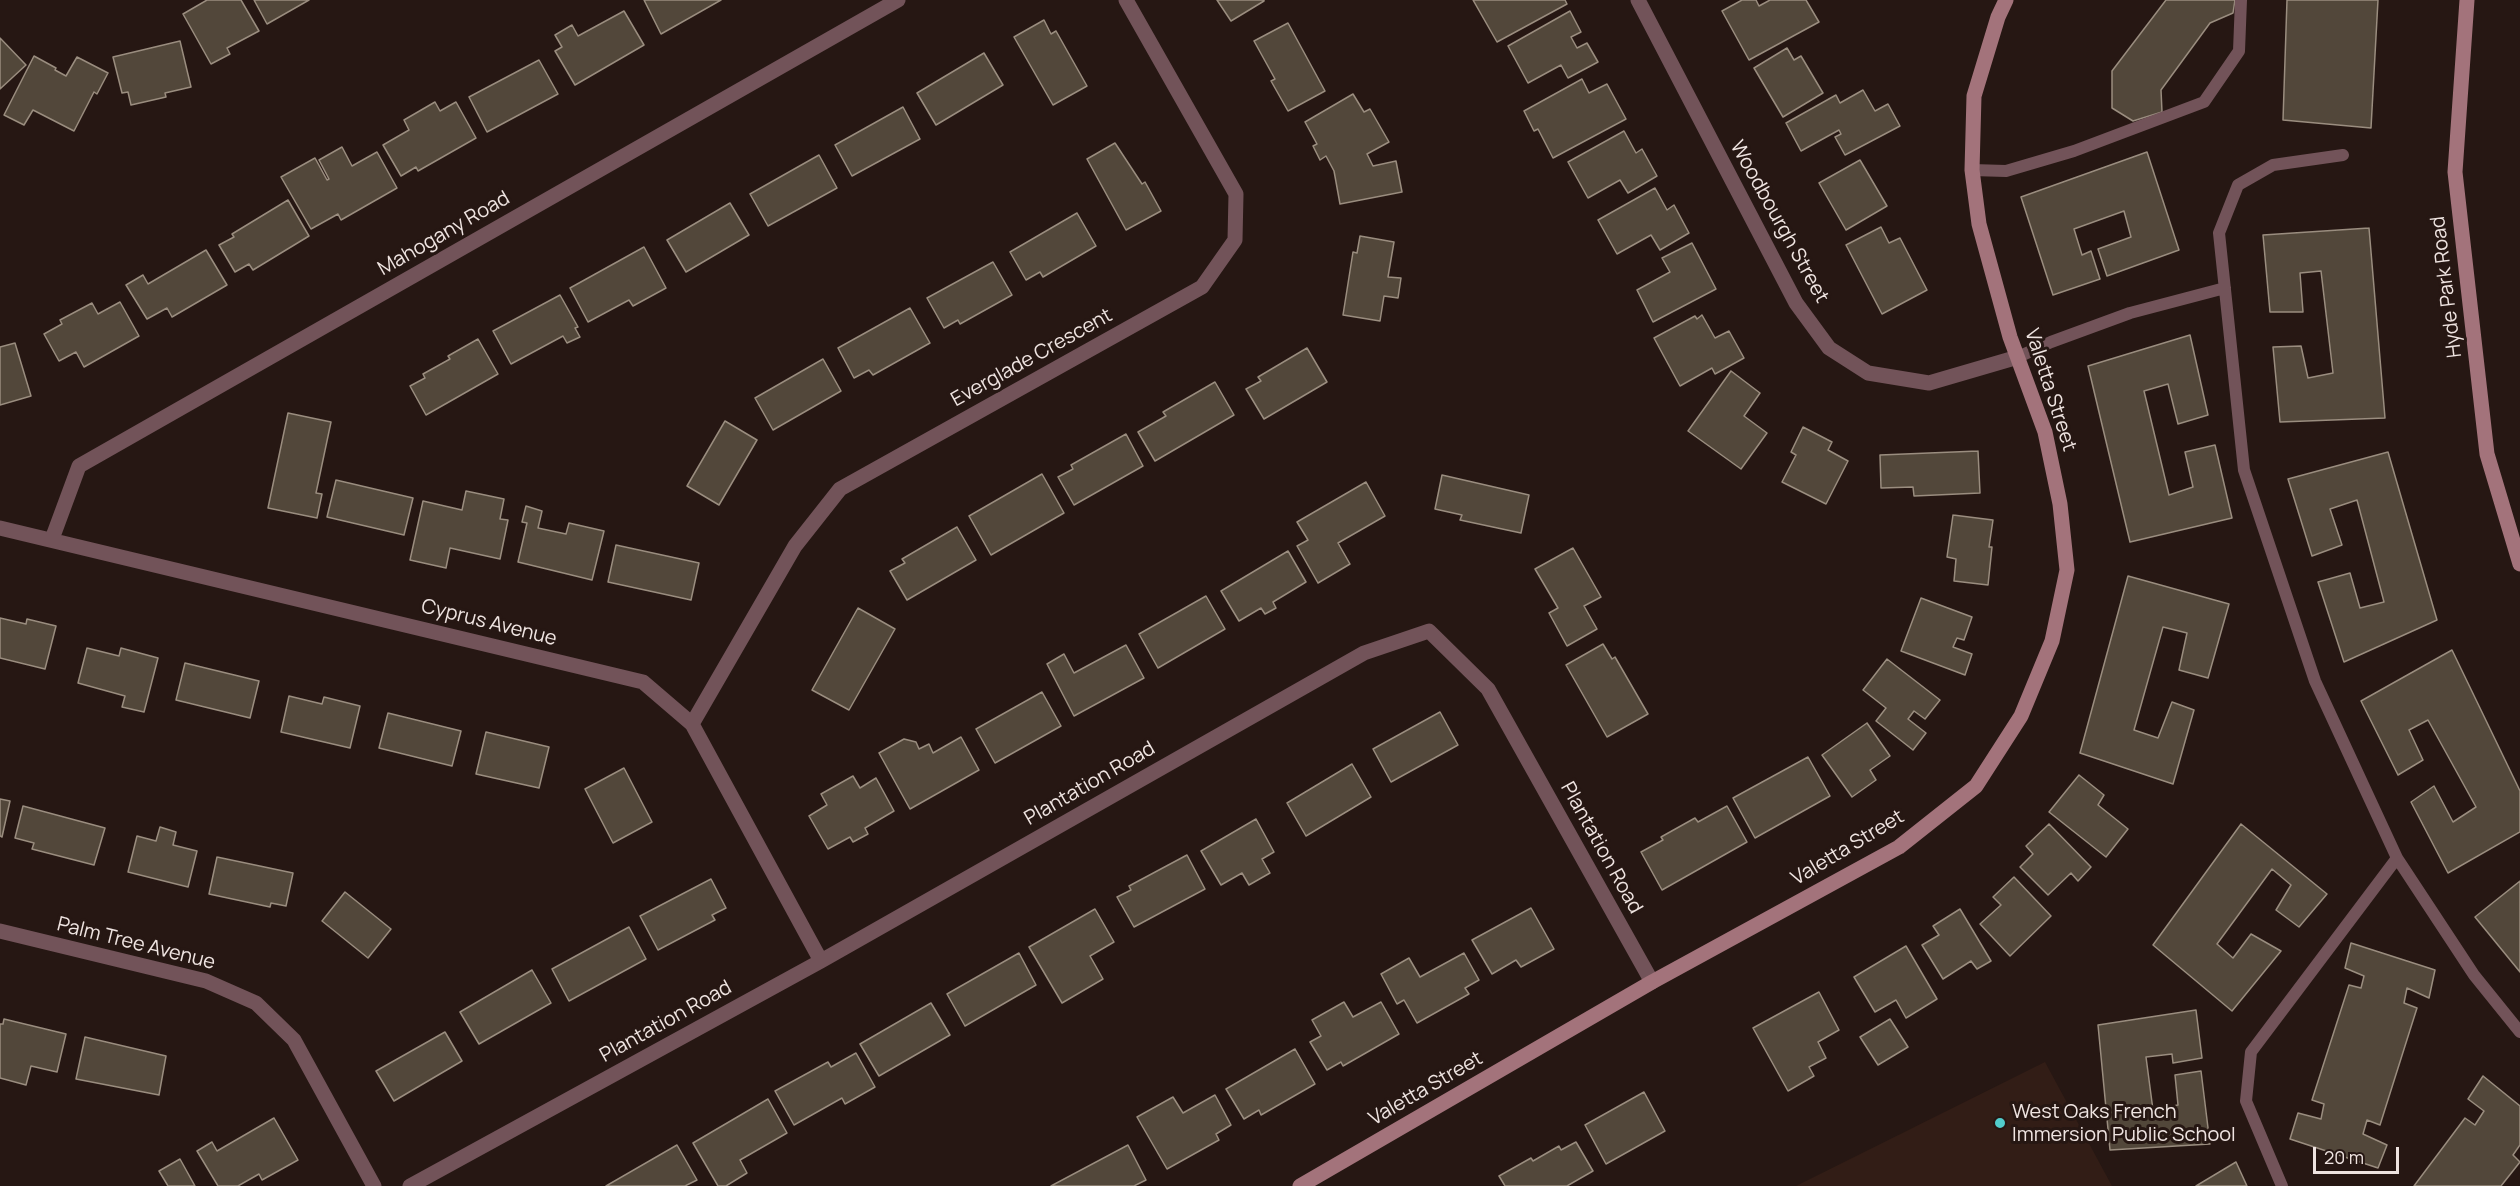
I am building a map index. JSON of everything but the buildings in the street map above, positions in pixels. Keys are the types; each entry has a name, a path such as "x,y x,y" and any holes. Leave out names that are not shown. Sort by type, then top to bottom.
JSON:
{"street":[{"name":"Mahogany Road","path":"52,539 79,466 898,0"},
{"name":"Everglade Crescent","path":"692,724 795,546 840,489 1202,287 1235,240 1236,194 1126,0"},
{"name":"Woodbourgh Street","path":"1638,0 1796,303 1829,348 1868,373 1929,383 2018,357"},
{"name":"Valetta Street","path":"1300,1186 1652,981 1899,847 1976,786 2021,716 2052,641 2067,570 2060,504 2045,432 2010,337 1979,224 1972,170 1974,96 1998,17 2006,0"},
{"name":"Hyde Park Road","path":"2467,0 2455,172 2487,454 2520,564"},
{"name":"Cyprus Avenue","path":"0,528 644,682 692,724 820,961"},
{"name":"Plantation Road","path":"410,1186 820,961 1364,653 1429,631 1488,689 1652,981"},
{"name":"Palm Tree Avenue","path":"0,932 206,981 256,1003 294,1040 374,1186"}],"lane":[{"path":"1972,170 2006,171 2083,148 2204,102 2239,51 2241,0"},
{"path":"2343,155 2273,165 2238,185 2219,232 2244,470 2315,681 2397,858 2474,975 2520,1032"},
{"path":"2018,357 2051,342 2130,313 2225,288"},
{"path":"2282,1186 2246,1101 2251,1052 2397,858"}],"shaded area":[{"name":"West Oaks French Immersion Public School","path":"2045,1062 2112,1186 1796,1186 1800,1184"}],"place":[{"name":"West Oaks French Immersion Public School","path":"2000,1123"}]}
